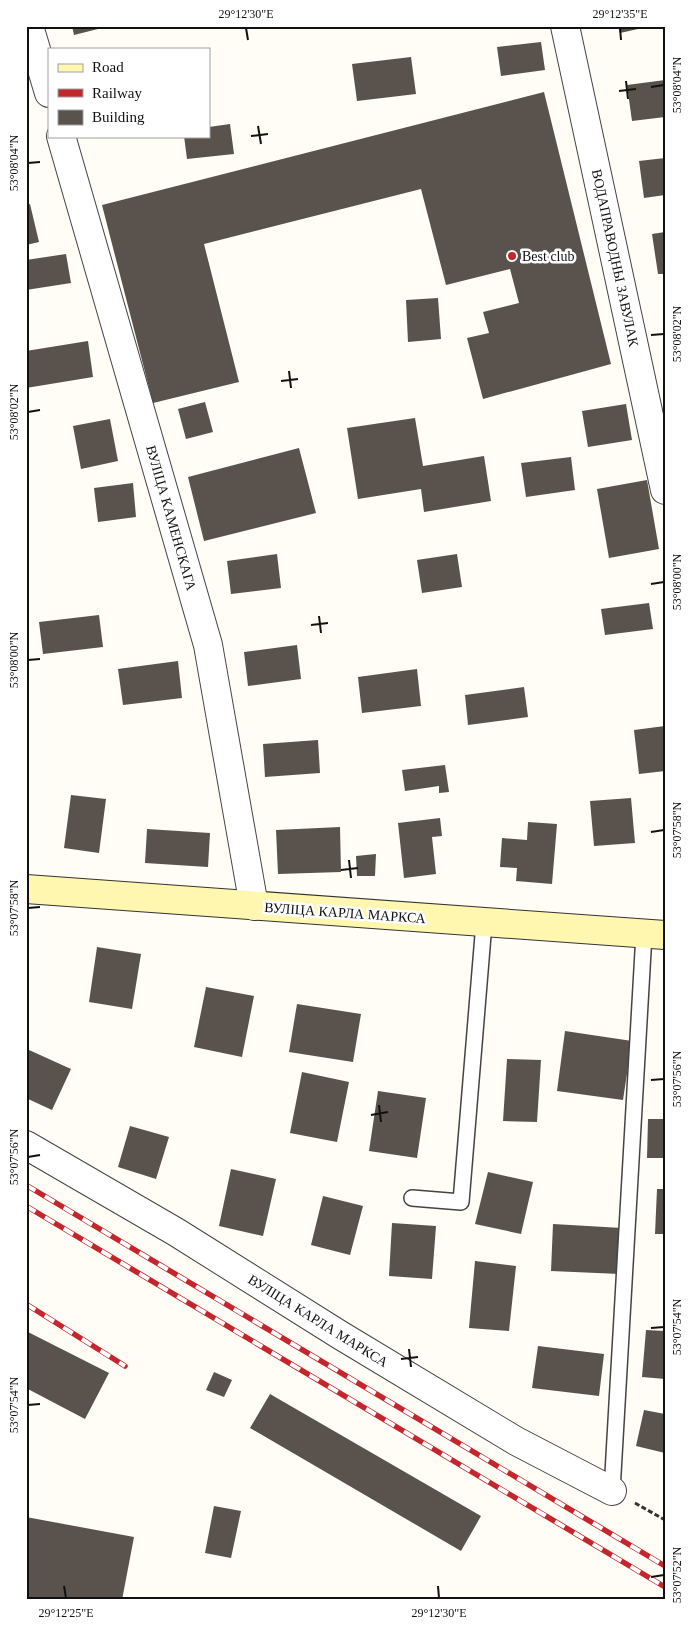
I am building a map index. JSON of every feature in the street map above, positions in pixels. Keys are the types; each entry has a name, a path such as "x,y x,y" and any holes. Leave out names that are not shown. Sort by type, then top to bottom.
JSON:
{"main road":[{"name":"ВУЛІЦА КАРЛА МАРКСА","path":"26,889 655,934"}],"street":[{"path":"29,26 48,90"},
{"name":"ВОДАПРАВОДНЫ ЗАВУЛАК","path":"565,26 665,490"},
{"name":"ВУЛІЦА КАМЕНСКАГА","path":"62,138 208,645 254,906"},
{"name":"ВУЛІЦА КАРЛА МАРКСА","path":"26,1145 176,1232 340,1335 516,1441 612,1491"}],"lane":[{"path":"412,1198 461,1202 484,923"},
{"path":"612,1491 655,934"}],"path":[{"path":"612,1491 665,1520"}],"building":[{"path":"72,26 106,26 106,27 74,35"},
{"path":"618,26 647,26 647,27 620,33"},
{"path":"541,42 545,70 501,76 497,47"},
{"path":"411,57 416,94 357,101 352,64"},
{"path":"665,80 665,117 632,121 627,85"},
{"name":"Best club","path":"544,92 611,364 483,399 467,338 489,333 483,312 519,303 510,269 446,285 421,189 204,244 239,382 153,403 102,205"},
{"path":"230,124 234,154 187,159 184,138 210,138 210,127"},
{"path":"665,158 665,195 644,198 639,161"},
{"path":"30,204 39,242 26,245 26,205"},
{"path":"665,232 665,274 658,274 652,234"},
{"path":"66,254 71,283 26,290 26,260"},
{"path":"438,298 441,339 408,342 406,300"},
{"path":"88,341 93,377 26,388 26,351"},
{"path":"205,402 213,432 186,439 178,409"},
{"path":"626,404 632,440 588,447 582,411"},
{"path":"415,418 423,466 484,456 491,501 424,512 421,489 358,499 347,428"},
{"path":"110,419 118,461 81,469 73,426"},
{"path":"299,448 316,513 204,541 188,477"},
{"path":"571,457 575,490 526,497 521,463"},
{"path":"647,480 659,549 609,558 597,489"},
{"path":"133,483 136,517 98,522 94,488"},
{"path":"277,554 281,588 231,594 227,561"},
{"path":"457,554 462,587 422,593 417,560"},
{"path":"649,603 653,629 605,635 601,609"},
{"path":"99,615 103,647 43,654 39,622"},
{"path":"297,645 301,679 248,686 244,652"},
{"path":"178,661 182,698 123,705 118,669"},
{"path":"417,669 421,706 362,713 358,677"},
{"path":"524,687 528,717 468,725 465,695"},
{"path":"665,726 665,771 639,774 634,730"},
{"path":"318,740 320,773 265,777 263,744"},
{"path":"445,765 449,792 439,793 439,786 405,791 402,770"},
{"path":"71,795 106,799 99,853 64,848"},
{"path":"631,798 635,843 594,846 590,801"},
{"path":"440,818 442,836 432,837 436,874 404,878 398,823"},
{"path":"528,822 557,824 552,884 516,881 517,868 500,867 502,838 527,840"},
{"path":"340,827 341,872 278,874 276,830"},
{"path":"147,829 210,833 208,867 145,863"},
{"path":"376,854 375,876 357,876 356,856"},
{"path":"97,947 141,954 132,1009 89,1002"},
{"path":"206,987 254,996 242,1057 194,1047"},
{"path":"297,1004 361,1014 353,1062 289,1052"},
{"path":"565,1031 632,1041 623,1100 557,1091"},
{"path":"29,1050 71,1069 52,1110 26,1098 26,1056"},
{"path":"507,1059 541,1060 537,1122 503,1121"},
{"path":"302,1072 349,1082 337,1142 290,1133"},
{"path":"378,1091 426,1098 417,1158 369,1151"},
{"path":"648,1119 665,1119 665,1158 647,1158"},
{"path":"130,1126 169,1137 156,1179 118,1167"},
{"path":"231,1169 276,1179 263,1236 219,1226"},
{"path":"488,1172 533,1182 521,1234 475,1224"},
{"path":"657,1189 665,1189 665,1234 655,1234"},
{"path":"323,1196 363,1206 350,1255 311,1245"},
{"path":"392,1223 436,1226 432,1279 389,1276"},
{"path":"553,1224 622,1228 620,1274 551,1271"},
{"path":"475,1261 516,1266 509,1331 469,1328"},
{"path":"646,1330 665,1331 665,1379 642,1377"},
{"path":"26,1331 109,1373 85,1419 26,1388"},
{"path":"538,1346 604,1354 599,1396 532,1388"},
{"path":"214,1372 232,1380 224,1397 206,1390"},
{"path":"270,1394 481,1516 461,1551 250,1428"},
{"path":"644,1410 665,1414 665,1453 636,1446"},
{"path":"214,1506 241,1511 231,1558 205,1553"},
{"path":"26,1517 134,1537 122,1600 26,1600"}],"railway":[{"path":"26,1185 665,1566"},
{"path":"26,1206 665,1587"},
{"path":"26,1304 125,1366"}],"place":[{"name":"Best club","path":"512,256"}]}
